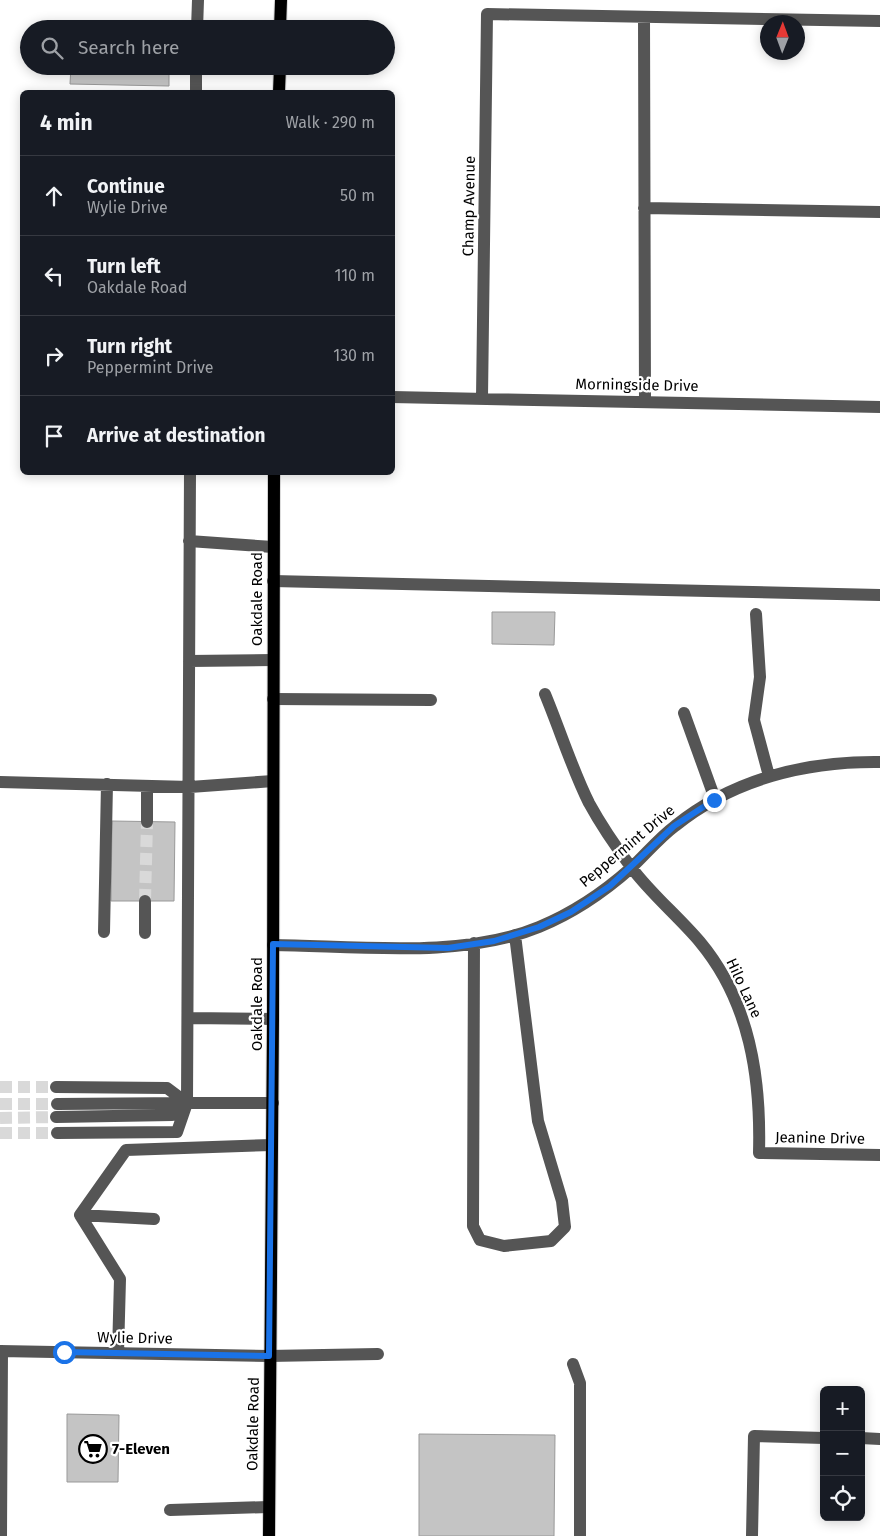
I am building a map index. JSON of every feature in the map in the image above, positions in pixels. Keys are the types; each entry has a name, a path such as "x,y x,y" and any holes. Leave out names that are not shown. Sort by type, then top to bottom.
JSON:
{"main road":[{"path":"280,0 280,20"},
{"path":"280,75 280,90"},
{"name":"Oakdale Road","path":"269,1536 269,1356 273,1103 274,475"}],"street":[{"path":"197,20 198,0"},
{"name":"Champ Avenue","path":"482,398 487,14 644,17"},
{"path":"645,402 644,17 880,21"},
{"path":"196,75 196,90"},
{"path":"644,208 880,212"},
{"name":"Morningside Drive","path":"395,396 880,406"},
{"path":"56,1133 177,1132 187,1103 190,787 190,475"},
{"path":"189,541 273,548"},
{"path":"273,581 880,595"},
{"path":"756,614 760,677 754,720 768,776"},
{"path":"189,661 273,660"},
{"name":"Hilo Lane","path":"545,694 589,803 631,868 701,943 715,964 736,1004 749,1038 756,1072 760,1108 759,1153"},
{"path":"273,698 431,700"},
{"path":"684,713 714,800"},
{"name":"Peppermint Drive","path":"273,944 448,948 515,935 539,927 571,912 610,886 674,826 714,800 741,786 768,776 821,765 880,762"},
{"path":"0,782 190,787 273,780"},
{"path":"104,932 107,784"},
{"path":"147,786 147,822"},
{"path":"145,901 145,933"},
{"path":"474,944 473,1226 480,1240 504,1246 551,1241 566,1227 562,1201 538,1121 515,935"},
{"path":"188,1018 273,1020"},
{"path":"56,1087 166,1088 187,1103"},
{"path":"56,1117 172,1116 187,1103"},
{"path":"57,1104 273,1103"},
{"path":"80,1216 126,1150 272,1145"},
{"name":"Jeanine Drive","path":"759,1153 880,1156"},
{"path":"80,1216 154,1219"},
{"path":"80,1216 120,1279 118,1354"},
{"path":"1,1351 1,1536"},
{"name":"Wylie Drive","path":"1,1351 269,1356 378,1354"},
{"path":"573,1364 580,1383 580,1536"},
{"path":"752,1536 754,1436 820,1438"},
{"path":"865,1438 880,1439"},
{"path":"170,1510 268,1507"}],"building":[{"path":"70,75 169,75 169,86 70,84"},
{"path":"492,612 555,612 554,645 492,644"},
{"path":"112,821 175,822 174,901 111,901"},
{"name":"7-Eleven","path":"67,1414 119,1415 118,1482 67,1482"},
{"path":"419,1434 555,1435 554,1536 419,1536"}],"tunnel":[{"path":"145,901 147,822"},
{"path":"0,1087 56,1087"},
{"path":"0,1104 57,1104"},
{"path":"0,1118 56,1117"},
{"path":"0,1133 57,1133"}],"place":[{"name":"7-Eleven","path":"93,1449"}],"route":[{"path":"64,1352 269,1356 273,944 448,948 494,941 539,927 571,912 610,886 674,826 702,806 714,800"}]}
